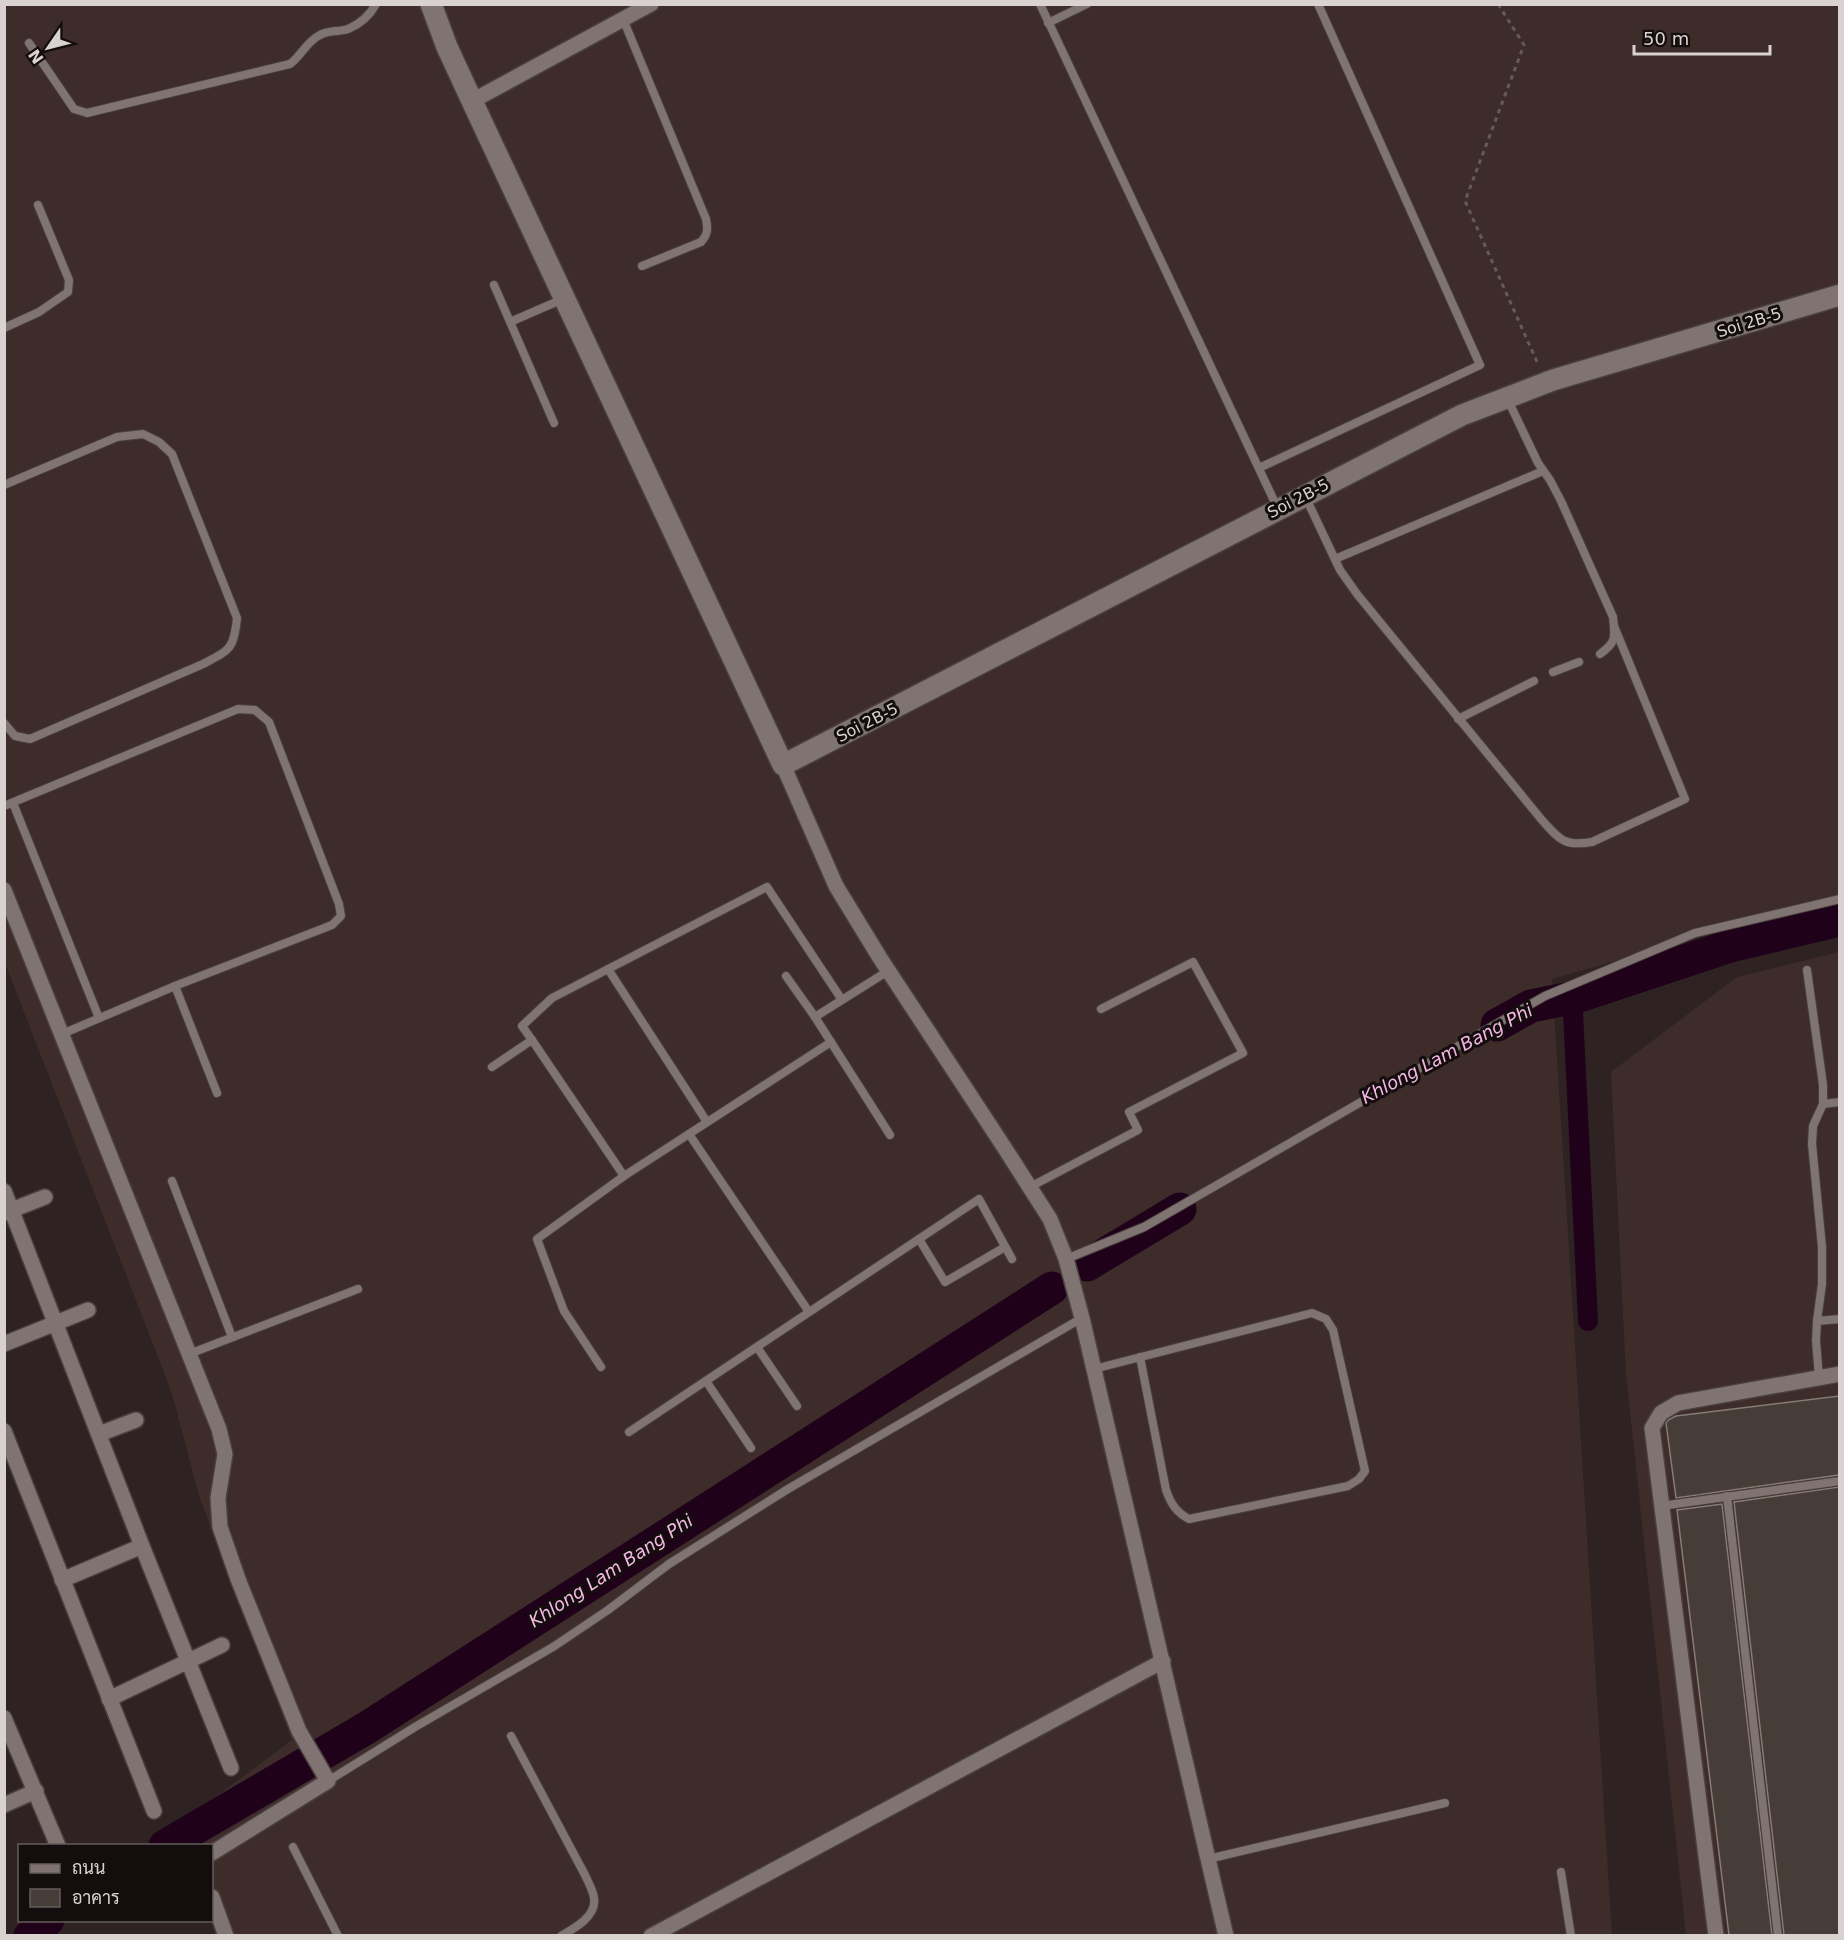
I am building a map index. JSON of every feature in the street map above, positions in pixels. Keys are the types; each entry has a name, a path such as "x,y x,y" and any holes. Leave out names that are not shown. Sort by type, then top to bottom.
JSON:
{"street":[{"path":"431,4 447,47 783,765 836,886 888,971 1050,1219 1066,1259 1082,1318 1226,1935"},
{"path":"472,101 651,4"},
{"name":"Soi 2B-5","path":"783,765 1462,415 1546,382 1839,295"},
{"path":"4,890 219,1429 225,1454 218,1498 220,1527 238,1579 299,1731 328,1781 213,1852"},
{"path":"4,1191 8,1211 231,1768"},
{"path":"8,1211 45,1197"},
{"path":"4,1344 88,1310"},
{"path":"1716,1935 1652,1428 1661,1413 1678,1403 1839,1374"},
{"path":"99,1434 136,1420"},
{"path":"4,1431 153,1811"},
{"path":"62,1580 142,1546"},
{"path":"109,1699 222,1645"},
{"path":"651,1935 1163,1661"},
{"path":"4,1718 58,1844"},
{"path":"4,1805 36,1791"},
{"path":"213,1900 226,1935"}],"lane":[{"path":"29,43 74,109 87,113 290,64 300,56 308,43 322,33 348,29 371,15 376,4"},
{"path":"1040,4 1278,509"},
{"path":"1048,23 1087,4"},
{"path":"1258,468 1480,365 1318,4"},
{"path":"623,19 706,219 708,229 701,242 642,266"},
{"path":"4,328 39,312 68,292 69,280 38,206"},
{"path":"494,285 555,423"},
{"path":"510,322 563,299"},
{"path":"1506,397 1566,512 1613,617 1615,636 1611,646 1600,654"},
{"path":"4,485 117,437 143,434 159,442 172,454 237,618 235,640 222,654 203,664 30,739 15,736 4,723"},
{"path":"1335,559 1543,471"},
{"path":"1304,495 1341,570 1374,616 1560,839 1577,844 1592,842 1685,799 1614,626"},
{"path":"1553,672 1579,662"},
{"path":"1458,719 1534,681"},
{"path":"4,806 238,709 255,710 268,722 339,904 341,916 332,925 175,986 62,1034"},
{"path":"13,803 99,1018"},
{"path":"624,1176 522,1026 552,998 767,887 842,1000"},
{"path":"1066,1259 1144,1227 1545,996 1695,933 1839,899"},
{"path":"1030,1187 1138,1130 1129,1112 1243,1053 1193,962 1101,1009"},
{"path":"608,969 707,1122"},
{"path":"1807,970 1823,1085 1823,1104 1813,1126 1812,1144 1822,1247 1822,1284 1816,1321 1819,1377"},
{"path":"815,1017 888,971"},
{"path":"786,976 815,1017 890,1135"},
{"path":"175,986 217,1093"},
{"path":"492,1066 532,1040"},
{"path":"602,1367 564,1311 537,1239 624,1176 831,1042"},
{"path":"1823,1104 1839,1102"},
{"path":"689,1134 809,1312"},
{"path":"172,1181 232,1337"},
{"path":"629,1432 979,1199 1012,1258"},
{"path":"919,1239 945,1281 1005,1247"},
{"path":"189,1354 358,1289"},
{"path":"1094,1369 1140,1357 1312,1313 1326,1319 1333,1329 1365,1471 1359,1479 1348,1486 1189,1520 1178,1513 1170,1502 1166,1490 1140,1357"},
{"path":"328,1781 415,1727 553,1647 608,1610 669,1564 788,1489 1082,1318"},
{"path":"1816,1321 1839,1319"},
{"path":"757,1347 797,1406"},
{"path":"706,1381 751,1448"},
{"path":"1661,1506 1839,1481"},
{"path":"1727,1496 1778,1935"},
{"path":"511,1736 585,1875 595,1899 590,1913 582,1923 561,1935"},
{"path":"1208,1859 1445,1803"},
{"path":"293,1847 338,1935"},
{"path":"1561,1872 1571,1935"}],"path":[{"path":"1498,4 1524,45 1465,201 1546,382"}],"shaded area":[{"path":"5,5 1839,5 1839,897 1552,979 1612,1935 223,1935 213,1914 213,1844 179,1844 172,1829 292,1740 199,1496 174,1401 163,1370 5,963"},
{"path":"1839,952 1839,1935 1686,1935 1626,1374 1611,1072 1737,977"}],"building":[{"path":"1839,1396 1839,1475 1676,1498 1666,1423 1668,1420 1676,1416"},
{"path":"1839,1487 1839,1935 1784,1935 1734,1502"},
{"path":"1722,1504 1772,1935 1729,1935 1677,1510"}],"waterway":[{"name":"Khlong Lam Bang Phi","path":"1497,1025 1531,1006 1576,997 1730,946 1840,920"},
{"path":"1576,997 1573,1012 1588,1321"},
{"name":"Khlong Lam Bang Phi","path":"1087,1265 1180,1209"},
{"name":"Khlong Lam Bang Phi","path":"168,1844 368,1727 1052,1288"},
{"name":"Khlong Lam Bang Phi","path":"30,1936 46,1922"}]}
